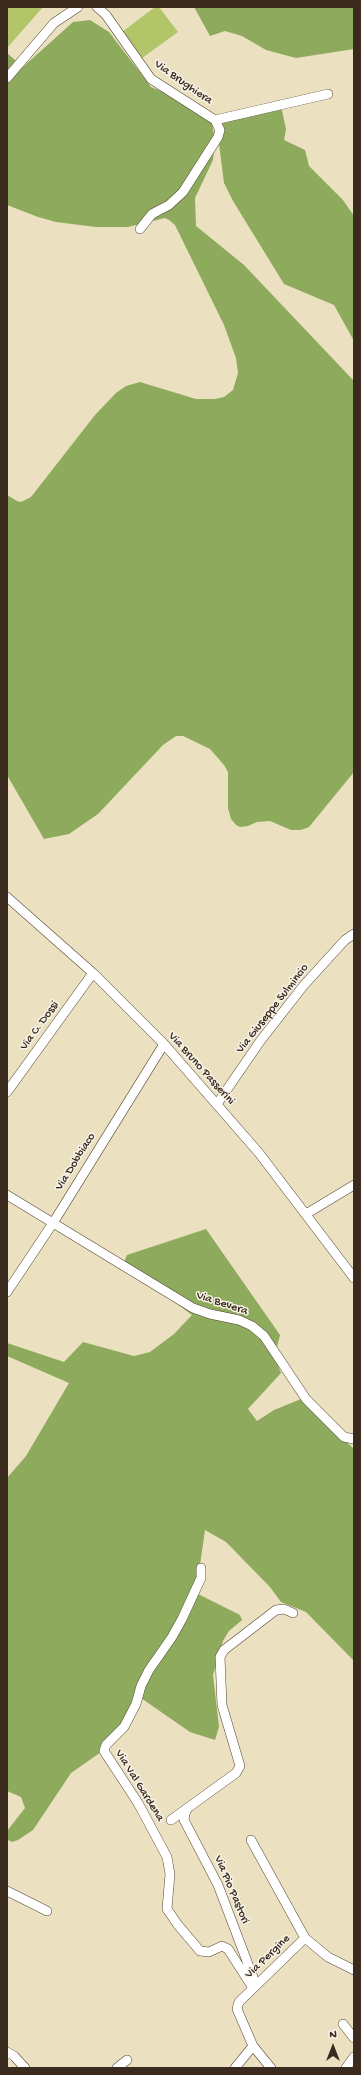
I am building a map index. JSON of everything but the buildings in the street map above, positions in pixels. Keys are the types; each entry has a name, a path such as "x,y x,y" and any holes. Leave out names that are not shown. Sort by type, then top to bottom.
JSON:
{"street":[{"path":"7,78 54,23 78,7"},
{"name":"Via Brughiera","path":"97,7 106,15 151,79 215,120 220,130 218,137 183,192 169,205 152,214 140,229"},
{"name":"Via Brughiera","path":"215,120 328,94"},
{"name":"Via Bruno Passerini","path":"7,897 93,973 164,1044 259,1153 354,1278"},
{"name":"Via Giuseppe Sulmincio","path":"217,1104 261,1040 304,985 345,940 354,934"},
{"name":"Via C. Dossi","path":"7,1092 93,973"},
{"name":"Via Dobbiaco","path":"7,1292 53,1223 164,1044"},
{"path":"306,1214 354,1185"},
{"name":"Via Bevera","path":"7,1195 193,1308 239,1320 252,1326 264,1336 306,1398 344,1437 354,1439"},
{"name":"Via Val Gardena","path":"201,1568 201,1578 182,1619 172,1637 149,1670 141,1686 136,1704 124,1727 106,1745 104,1751 138,1803 167,1858 170,1874 167,1909 178,1925 200,1951 209,1952 222,1946 228,1949 254,1986"},
{"path":"171,1820 236,1773 240,1766 222,1705 220,1657 224,1650 276,1610 284,1609 293,1613"},
{"name":"Via Pio Pastori","path":"189,1807 185,1813 184,1820 218,1885 254,1986"},
{"name":"Via Pergine","path":"251,1840 305,1938 239,2002 237,2010 253,2046 271,2068"},
{"path":"7,1892 47,1911"},
{"path":"305,1938 328,1957 354,1970"},
{"path":"343,2024 354,2038"},
{"path":"235,2068 253,2046"},
{"path":"7,2052 14,2056 25,2068"},
{"path":"346,2068 354,2057"},
{"path":"117,2068 127,2060"}],"green space":[{"path":"7,7 43,7 7,48"},
{"path":"155,7 159,7 178,32 142,58 122,32"},
{"path":"194,7 354,7 354,49 296,58 266,50 242,36 225,31 210,36"},
{"path":"90,20 109,32 151,87 201,108 211,118 215,140 213,160 195,198 196,226 244,265 354,381 354,772 309,827 301,830 291,830 270,821 257,822 248,826 240,827 236,825 231,819 228,808 228,772 224,765 210,749 183,736 176,736 163,745 98,814 69,834 44,839 7,775 7,495 21,502 31,497 95,415 116,393 126,386 140,382 196,399 215,399 224,397 233,390 238,373 236,358 224,325 175,225 169,220 165,218 128,227 96,227 56,222 7,205 7,82 21,69 7,77 7,53 23,67 73,22"},
{"path":"281,106 286,129 284,140 305,150 309,166 343,200 354,216 354,341 334,305 284,284 233,201 224,183 219,144 220,122"},
{"path":"206,1229 280,1335 276,1351 277,1363 281,1373 248,1409 257,1421 274,1410 301,1399 354,1449 354,1661 306,1612 281,1602 270,1587 226,1542 205,1530 196,1593 240,1615 242,1620 229,1631 223,1641 213,1675 219,1727 215,1740 190,1732 138,1696 122,1727 104,1750 71,1773 33,1830 18,1840 12,1842 8,1840 7,1831 25,1808 21,1797 7,1791 7,1478 26,1456 69,1383 7,1356 7,1343 64,1362 83,1342 134,1356 150,1352 174,1334 192,1315 127,1267 124,1262 127,1255"}]}
